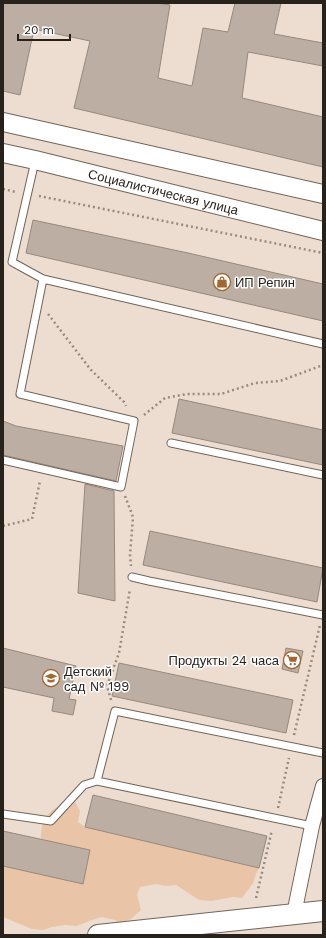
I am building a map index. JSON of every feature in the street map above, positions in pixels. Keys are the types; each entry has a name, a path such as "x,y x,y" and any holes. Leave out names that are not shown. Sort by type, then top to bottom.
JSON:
{"main road":[{"path":"98,935 323,911"}],"street":[{"path":"3,122 323,194"},
{"name":"Социалистическая улица","path":"3,153 323,231"},
{"path":"294,914 312,826 323,786"}],"lane":[{"path":"35,160 12,262 44,279 323,344"},
{"path":"3,460 121,487 134,421 20,394 44,279"},
{"path":"171,443 323,475"},
{"path":"132,577 156,583 323,615"},
{"path":"97,781 115,711 323,753"},
{"path":"3,814 51,821 84,785 97,781 312,826"}],"path":[{"path":"3,189 323,253"},
{"path":"39,303 91,370 124,402 134,421"},
{"path":"132,434 140,418 164,398 187,394 221,394 255,384 280,381 323,365"},
{"path":"3,526 32,519 42,469"},
{"path":"115,711 107,686 119,653 132,577 130,555 133,517 121,487"}],"shaded area":[{"path":"74,800 80,811 78,822 85,827 259,868 253,883 242,898 233,897 211,901 199,900 176,885 166,886 156,884 140,887 137,895 141,910 131,919 120,923 115,920 102,917 77,926 65,925 43,930 32,929 3,917 3,866 83,883 90,850 41,839 43,823 49,813 54,809"}],"building":[{"path":"3,3 158,3 170,5 158,78 192,86 203,28 228,32 235,3 281,3 274,34 323,43 323,66 248,52 242,98 323,117 323,167 74,108 90,41 34,29 20,95 3,91"},
{"path":"33,220 323,284 323,321 26,253"},
{"path":"179,399 323,430 323,465 172,433"},
{"path":"3,421 16,426 123,446 116,481 3,455"},
{"path":"85,484 114,491 115,601 78,593"},
{"path":"150,531 323,568 317,602 143,565"},
{"path":"3,648 76,666 69,699 76,700 73,715 52,711 54,698 3,687"},
{"name":"Продукты 24 часа","path":"286,648 303,651 298,673 282,669"},
{"path":"119,663 293,700 286,733 112,696"},
{"path":"93,795 267,836 259,868 85,827"},
{"path":"3,831 90,850 83,884 3,866"}],"place":[{"name":"ИП Репин","path":"222,282"},
{"name":"Продукты 24 часа","path":"292,660"},
{"name":"Детский сад № 199","path":"51,678"}]}
